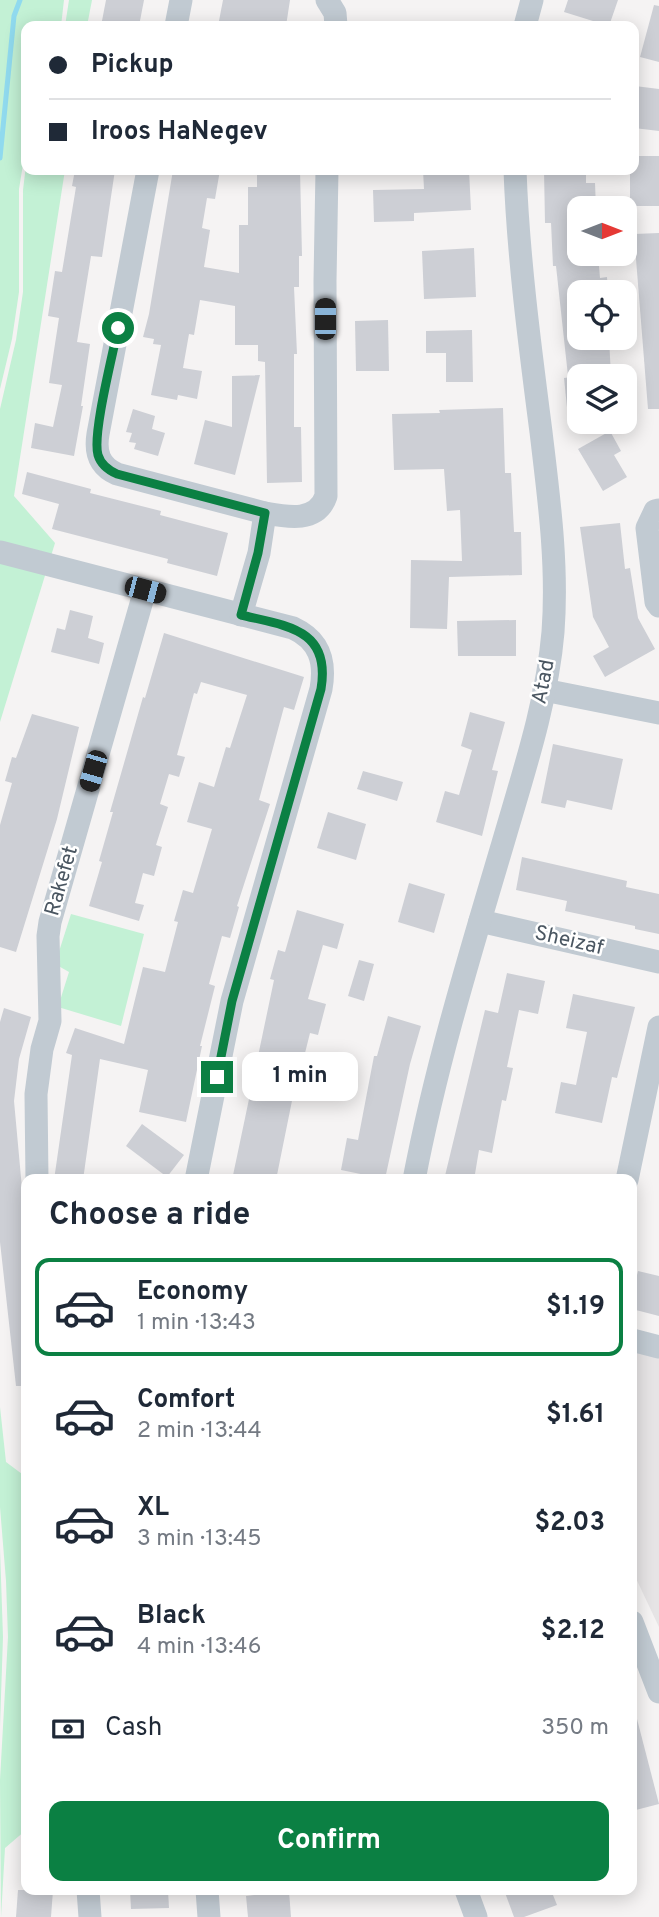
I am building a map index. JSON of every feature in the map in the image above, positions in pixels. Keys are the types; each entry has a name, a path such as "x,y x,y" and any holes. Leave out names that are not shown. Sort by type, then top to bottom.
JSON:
{"street":[{"path":"177,21 180,0"},
{"path":"327,0 335,13 336,21"},
{"path":"147,175 98,434 98,456 102,465 117,474 265,513 292,516 307,515 319,509 326,496 327,175"},
{"name":"Atad","path":"415,1174 442,1053 544,690 553,634 554,559 551,511 515,175"},
{"path":"659,510 655,511 647,528 656,602 659,606"},
{"path":"241,615 258,553 265,513"},
{"path":"0,552 293,628 306,635 320,653 323,678 232,1001 197,1174"},
{"name":"Rakefet","path":"37,1174 36,1094 42,1049 50,1021 50,922 145,590"},
{"path":"544,690 659,713"},
{"name":"Sheizaf","path":"480,921 659,962"},
{"path":"628,1174 659,1027"},
{"path":"637,1341 659,1346"},
{"path":"637,1635 659,1692"},
{"path":"88,1895 90,1917"},
{"path":"207,1895 209,1917"},
{"path":"468,1895 476,1917"}],"shaded area":[{"path":"637,1351 659,1357 659,1627 637,1581"}],"green space":[{"path":"0,0 64,0 62,21 21,21 19,292 12,339 0,389"},
{"path":"69,0 92,0 88,21 66,21"},
{"path":"25,175 64,175 14,496 55,543 0,722 0,409 16,340 23,292"},
{"path":"71,914 144,934 121,1026 58,1007 69,972 55,964"},
{"path":"0,1407 6,1462 21,1473 21,1834 5,1848 1,1917 0,1780 8,1637 0,1507"},
{"path":"0,1549 3,1637 0,1726"}],"building":[{"path":"106,0 144,0 140,21 102,21"},
{"path":"223,0 290,0 287,21 219,21"},
{"path":"568,0 618,0 611,21 593,21 564,12"},
{"path":"654,5 659,6 659,62 640,57"},
{"path":"639,86 659,89 659,131 639,129"},
{"path":"639,156 659,156 659,206 637,206 637,196 630,196 630,175 639,175"},
{"path":"74,175 114,175 102,257 91,256 77,342 90,344 74,456 31,448 35,423 53,427 62,385 49,383 59,318 48,316 55,271 62,272 76,187 72,186"},
{"path":"172,175 219,175 215,199 207,198 202,228 210,230 204,267 239,273 239,225 248,225 248,187 257,187 257,175 300,175 302,256 299,256 299,287 294,287 297,354 294,354 294,427 301,427 302,482 267,483 265,362 258,361 258,345 235,345 235,306 200,300 194,335 189,334 183,368 202,371 197,399 178,395 177,400 151,395 161,345 153,344 154,339 143,337"},
{"path":"423,175 469,175 471,210 414,213 414,221 374,222 373,190 424,189"},
{"path":"544,175 586,175 586,183 595,183 596,196 567,196 567,266 599,266 600,278 607,277 607,280 567,280 567,350 610,350 610,364 567,364 567,367 556,266 553,266 551,223 545,223"},
{"path":"659,233 659,409 648,409 637,266 637,234"},
{"path":"474,248 476,297 424,299 422,251"},
{"path":"388,320 389,371 356,371 355,321"},
{"path":"472,330 473,382 446,382 446,353 426,353 426,331"},
{"path":"260,375 235,475 194,464 205,420 232,427 232,376"},
{"path":"564,378 567,378 567,407"},
{"path":"503,408 505,473 511,473 514,532 521,532 522,575 449,577 447,629 410,628 411,560 462,561 460,510 447,511 444,469 394,470 392,414"},
{"path":"133,409 155,416 152,429 165,433 158,456 134,449 136,443 129,442 132,433 126,432"},
{"path":"605,434 612,434 621,451 614,455 627,477 603,491 578,449"},
{"path":"27,472 91,489 90,493 161,511 160,515 228,533 217,576 167,563 168,559 52,529 59,504 22,494"},
{"path":"620,523 625,569 630,568 638,618 655,649 605,677 593,656 609,647 593,617 580,527"},
{"path":"70,610 93,616 88,638 104,643 99,664 51,652 57,628 65,630"},
{"path":"516,620 516,656 458,656 457,621"},
{"path":"164,633 304,677 294,710 284,707 259,800 270,804 237,906 239,907 230,938 222,936 209,984 215,986 200,1046 186,1122 139,1112 148,1070 100,1059 84,1174 55,1174 72,1055 66,1053 75,1028 124,1044 143,967 165,972 178,922 174,921 183,890 193,893 212,829 187,822 199,782 214,787 226,747 230,748 247,695 201,682 197,694 194,693 177,755 185,757 179,777 169,774 160,804 168,807 156,845 162,847 154,876 143,873 135,903 144,905 139,921 89,906 102,862 99,861 113,812 110,812 143,697 145,698"},
{"path":"470,712 505,722 492,770 498,771 482,836 436,822 445,791 459,795 472,750 461,746"},
{"path":"32,714 79,727 57,819 16,952 0,947 0,825 12,783 5,781 12,757 16,758"},
{"path":"553,744 623,759 612,810 567,800 565,808 541,803"},
{"path":"363,771 403,782 397,801 357,789"},
{"path":"328,812 366,824 356,860 317,848"},
{"path":"522,857 627,881 626,887 659,894 659,934 565,911 567,901 516,890"},
{"path":"409,883 445,894 434,933 398,922"},
{"path":"297,910 344,924 337,949 323,945 308,999 326,1004 318,1035 310,1033 299,1077 297,1076 277,1174 233,1174 274,980 270,979 278,950 285,952"},
{"path":"359,960 374,964 364,1001 348,996"},
{"path":"507,973 545,981 538,1014 519,1010 507,1067 513,1068 506,1101 502,1100 492,1153 479,1150 475,1174 445,1174 485,1010 498,1013"},
{"path":"573,994 635,1007 617,1078 612,1077 602,1123 555,1113 561,1082 576,1085 587,1032 566,1028"},
{"path":"4,1008 31,1017 19,1059 14,1101 21,1177 21,1386 16,1386 0,1242 0,1022"},
{"path":"388,1016 421,1026 386,1174 361,1174 341,1170 347,1138 358,1140 374,1056 377,1056"},
{"path":"142,1124 184,1155 169,1174 163,1174 126,1146"},
{"path":"638,1271 659,1276 659,1316 637,1310"},
{"path":"637,1719 659,1804 637,1810"},
{"path":"18,1890 21,1890 21,1895 53,1895 51,1917 16,1917"},
{"path":"130,1895 168,1895 169,1908 131,1909"},
{"path":"289,1895 291,1917 248,1917 246,1896"},
{"path":"506,1895 553,1895 557,1905 524,1917 514,1917"}],"waterway":[{"path":"0,158 14,16 20,0"}],"route":[{"path":"118,328 97,440 97,451 102,465 117,474 265,513 254,573 241,615 300,631 312,640 322,660 321,689 232,1001 217,1077"}]}
